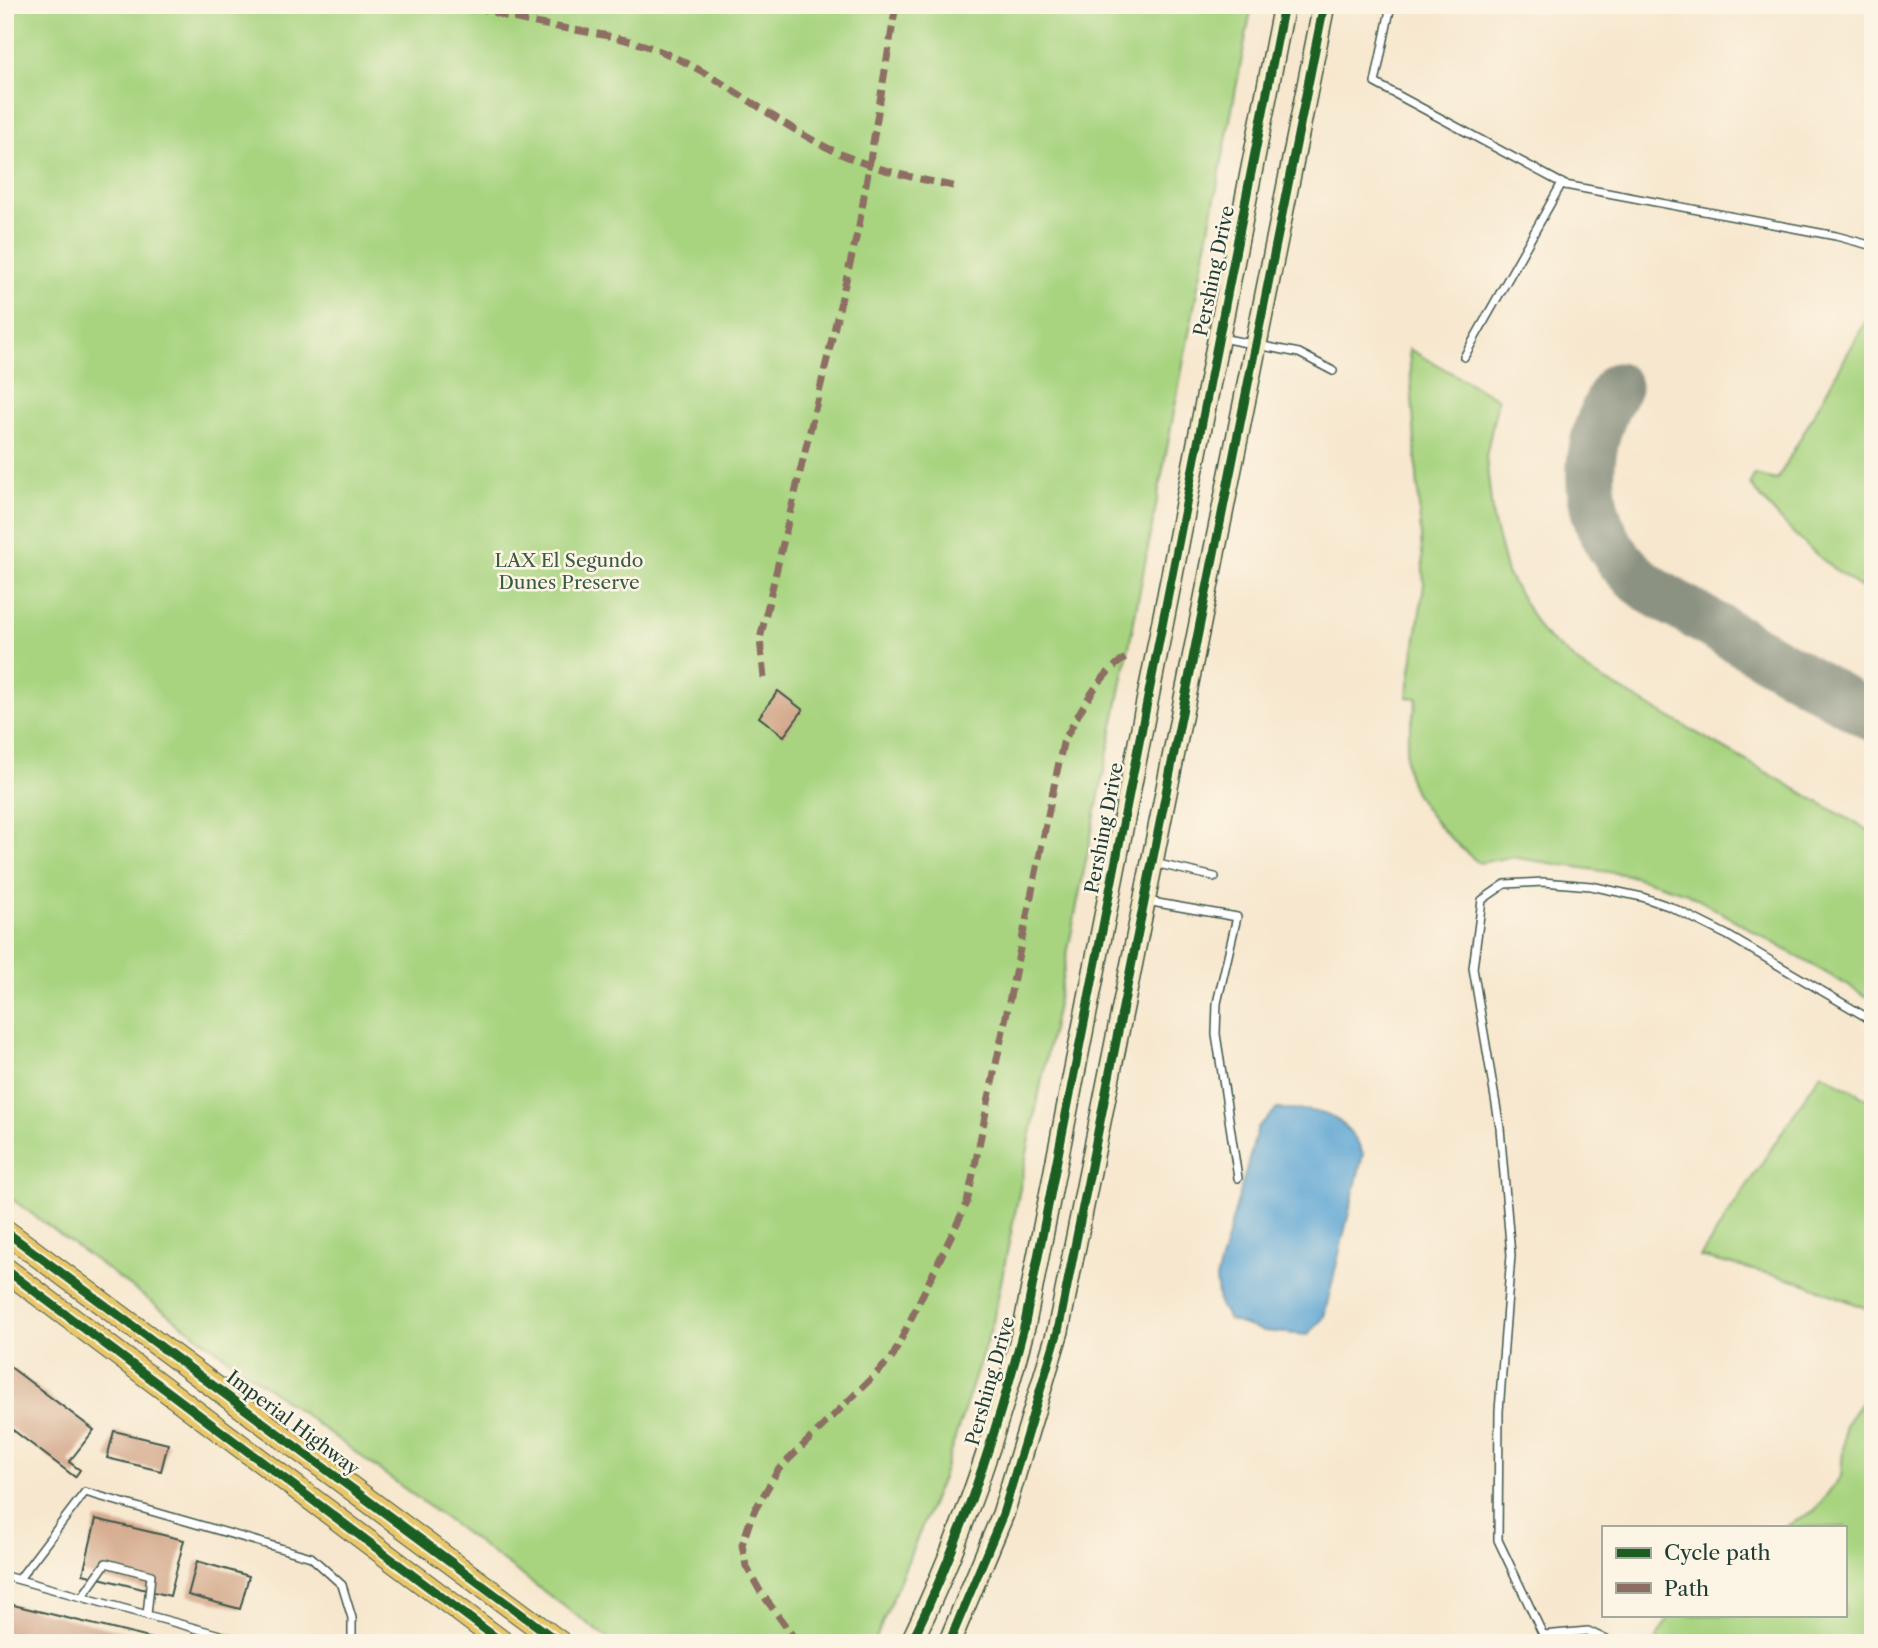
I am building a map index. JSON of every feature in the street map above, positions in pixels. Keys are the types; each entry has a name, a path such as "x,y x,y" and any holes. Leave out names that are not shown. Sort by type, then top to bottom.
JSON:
{"main road":[{"name":"Pershing Drive","path":"911,1643 970,1506 1010,1382 1025,1323 1284,5"},
{"path":"949,1643 1003,1514 1049,1367 1146,900 1324,5"},
{"name":"Imperial Highway","path":"5,1231 560,1643"},
{"path":"5,1269 503,1643"}],"lane":[{"path":"1391,5 1375,83 1562,183 1836,236 1873,246"},
{"path":"1464,357 1562,183"},
{"path":"1217,337 1299,354 1333,371"},
{"path":"1153,863 1215,877"},
{"path":"1613,1643 1588,1631 1545,1639 1498,1540 1499,1411 1511,1255 1500,1128 1473,968 1482,900 1505,884 1543,882 1591,886 1642,897 1671,907 1727,935 1873,1021"},
{"path":"1146,900 1237,917 1217,1003 1216,1034 1238,1178"},
{"path":"19,1579 85,1492 311,1557 342,1585 352,1618 352,1643"},
{"path":"82,1597 106,1563 151,1575 147,1615"},
{"path":"5,1576 249,1643"}],"green space":[{"name":"LAX El Segundo Dunes Preserve","path":"5,5 1252,5 1127,657 993,1322 942,1478 874,1643 614,1643 5,1194"},
{"path":"1873,308 1873,595 1837,571 1806,545 1750,484 1754,475 1777,480"},
{"path":"1409,349 1498,399 1486,457 1493,520 1507,573 1542,633 1588,671 1873,833 1873,1000 1687,893 1628,875 1511,857 1479,863 1444,832 1423,806 1409,777 1406,763 1417,698 1407,697 1424,585"},
{"path":"1821,1073 1873,1102 1873,1311 1798,1281 1700,1257"},
{"path":"1873,1386 1873,1643 1654,1643 1669,1616 1846,1616 1846,1526 1787,1526 1814,1511 1841,1476 1845,1425"}],"water":[{"path":"1277,1109 1318,1112 1339,1121 1356,1140 1363,1154 1324,1317 1308,1335 1263,1331 1229,1320 1219,1304 1216,1279 1258,1127"}],"building":[{"path":"778,691 803,710 784,736 759,717"},
{"path":"5,1363 94,1430 69,1462 80,1470 75,1477 5,1424"},
{"path":"114,1431 168,1444 161,1471 107,1458"},
{"path":"96,1519 184,1540 170,1596 83,1574"},
{"path":"197,1561 249,1576 240,1609 188,1595"},
{"path":"5,1603 166,1642 5,1643"}],"taxiway":[{"path":"1617,387 1603,414 1594,442 1591,470 1592,497 1599,523 1611,548 1629,571 1653,591 1873,717"}],"marked path":[{"path":"474,5 518,19 610,36 655,49 721,82 826,147 890,172 958,187"},
{"path":"764,678 760,639 859,226 896,5"},
{"path":"798,1643 760,1591 746,1566 742,1545 752,1515 778,1470 892,1358 967,1203 1063,743 1098,684 1127,657"}],"cycle path":[{"path":"911,1643 946,1565 976,1486 1025,1323 1284,5"},
{"path":"949,1643 1003,1514 1058,1331 1324,5"},
{"path":"5,1231 560,1643"},
{"path":"5,1269 503,1643"}]}
